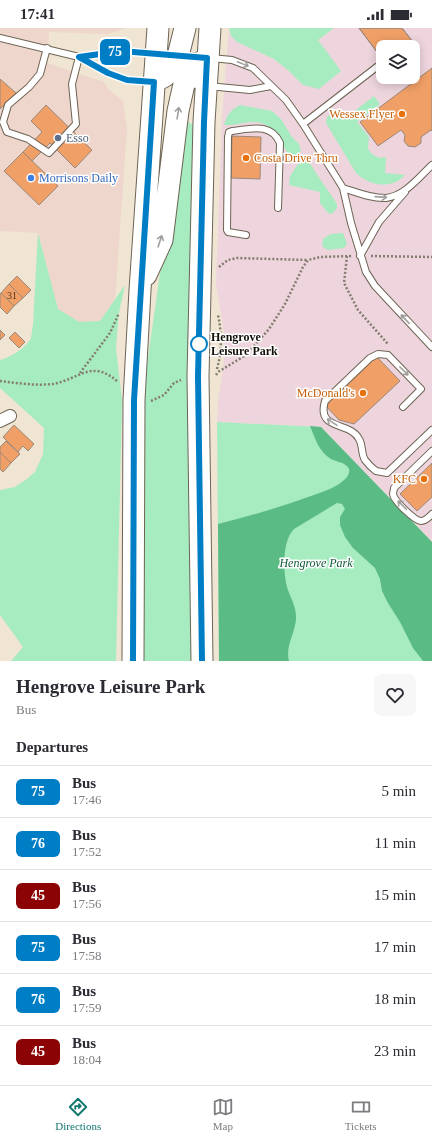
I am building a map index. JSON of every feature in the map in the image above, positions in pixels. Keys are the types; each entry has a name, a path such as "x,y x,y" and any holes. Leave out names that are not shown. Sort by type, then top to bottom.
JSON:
{"highway":[{"path":"140,290 162,240 178,111 170,83 156,53 158,28"},
{"path":"133,661 134,400 140,290 170,83 165,76 176,64 186,28"},
{"path":"202,661 198,376 206,86 210,28"},
{"path":"170,83 188,75 195,67 207,58"}],"lane":[{"path":"0,38 48,48 79,57 108,73 127,80 250,90 271,86"},
{"path":"48,48 40,74 29,87 8,105 3,122 7,132 28,139 49,153 76,124 72,84 79,57"},
{"path":"79,57 111,52 156,53 232,60 253,68 286,100 303,124 343,188 360,256 366,272 375,286 432,347"},
{"path":"303,124 376,68"},
{"path":"246,235 228,232 227,230 228,137 229,132 232,130 260,128 268,129 278,139 280,143 278,208"},
{"path":"360,256 379,222 407,189 432,165"},
{"path":"343,188 363,194 387,198 407,189"},
{"path":"403,407 421,389 388,355 378,354 370,358 325,401 323,407 325,417 334,425 348,428 359,438 364,459 376,471 387,473 432,430"},
{"path":"432,452 394,488 393,494 395,499 414,518 420,521 426,520 432,514"}],"path":[{"path":"216,269 228,260 237,258 308,260 320,256 432,257"},
{"path":"347,256 344,284 358,310 392,348"},
{"path":"134,400 152,401 164,395 174,384 184,378 198,376 214,378 218,372 246,355 269,330 285,304 308,260"},
{"path":"80,374 110,333 119,313"},
{"path":"0,381 23,384 54,384 80,374 92,371 102,371 121,384"}],"shaded area":[{"path":"0,28 126,28 108,34 49,32 47,63 104,82 108,89 123,101 127,129 115,301 100,322 79,322 58,309 38,233 0,231"},
{"name":"Hengrove Leisure Park","path":"229,28 230,33 263,54 274,59 295,76 318,40 334,28 432,28 432,542 321,427 217,422 224,360 224,333 216,285 222,117"}],"green space":[{"path":"229,28 334,28 318,40 341,71 319,89 303,85 274,59 237,42 231,36"},
{"path":"374,96 380,104 357,122 369,137 368,149 373,155 380,158 386,157 385,173 405,175 394,183 374,183 367,181 356,173 326,123 327,117 335,110 343,120"},
{"path":"240,105 272,111 281,119 292,137 299,144 301,151 296,156 291,158 273,130 262,123 255,122 224,125 229,113"},
{"path":"182,117 195,127 192,661 142,661 141,520 145,379"},
{"path":"304,155 337,204 337,208 332,214 328,213 320,203 320,192 289,185 290,176"},
{"path":"38,233 58,309 79,322 100,321 125,285 119,313 116,348 122,400 116,661 11,661 23,647 0,615 0,490 15,487 27,479 35,472 43,454 44,428 0,388 0,360 18,352 31,338"},
{"path":"343,233 347,244 344,248 328,250 323,247 322,243 324,238 331,234"},
{"name":"Hengrove Park","path":"217,422 321,427 432,542 432,661 219,661"},
{"path":"310,426 321,427 432,542 432,661 423,661 413,648 382,591 380,579 375,568 353,548 345,537 340,525 340,517 345,509 342,504 337,503 294,529 287,541 284,565 287,587 296,615 288,650 289,661 219,661 218,524 277,508 333,488 341,483 349,474 349,469 346,465 331,459 323,453"}],"building":[{"path":"359,28 402,28 411,40 376,40 376,51"},
{"path":"359,28 402,28 411,40 376,40 376,51"},
{"name":"Wessex Flyer","path":"432,68 432,131 431,130 421,137 421,143 415,147 408,146 404,141 405,135 401,130 378,146 360,122 411,84 420,84 420,77"},
{"path":"0,79 16,93 0,109"},
{"name":"Esso","path":"46,105 92,150 75,168 50,143 32,161 23,152 42,132 31,121"},
{"name":"Costa Drive Thru","path":"232,136 261,137 260,179 231,178"},
{"name":"Morrisons Daily","path":"23,152 58,186 39,205 4,171"},
{"path":"17,276 31,290 23,298 9,284"},
{"path":"9,284 23,298 14,306 1,293"},
{"path":"1,293 14,306 7,314 0,307"},
{"path":"0,330 5,335 0,340"},
{"path":"15,332 25,342 19,348 9,338"},
{"name":"McDonald's","path":"376,356 400,381 354,424 339,420 325,405"},
{"path":"14,425 34,444 28,451 23,446 18,452 3,437"},
{"path":"6,441 20,454 11,463 0,452 0,447"},
{"path":"0,452 11,463 3,472 0,469"},
{"name":"KFC","path":"432,463 432,497 417,511 400,494"}],"bus line":[{"name":"75","path":"133,661 134,400 154,82 127,80 108,73 79,57 121,51 207,58 198,376 202,661"}],"place":[{"name":"Wessex Flyer","path":"402,114"},
{"name":"Esso","path":"58,138"},
{"name":"Costa Drive Thru","path":"246,158"},
{"name":"Morrisons Daily","path":"31,178"},
{"name":"Hengrove Leisure Park","path":"199,344"},
{"name":"McDonald's","path":"363,393"},
{"name":"KFC","path":"424,479"}]}
